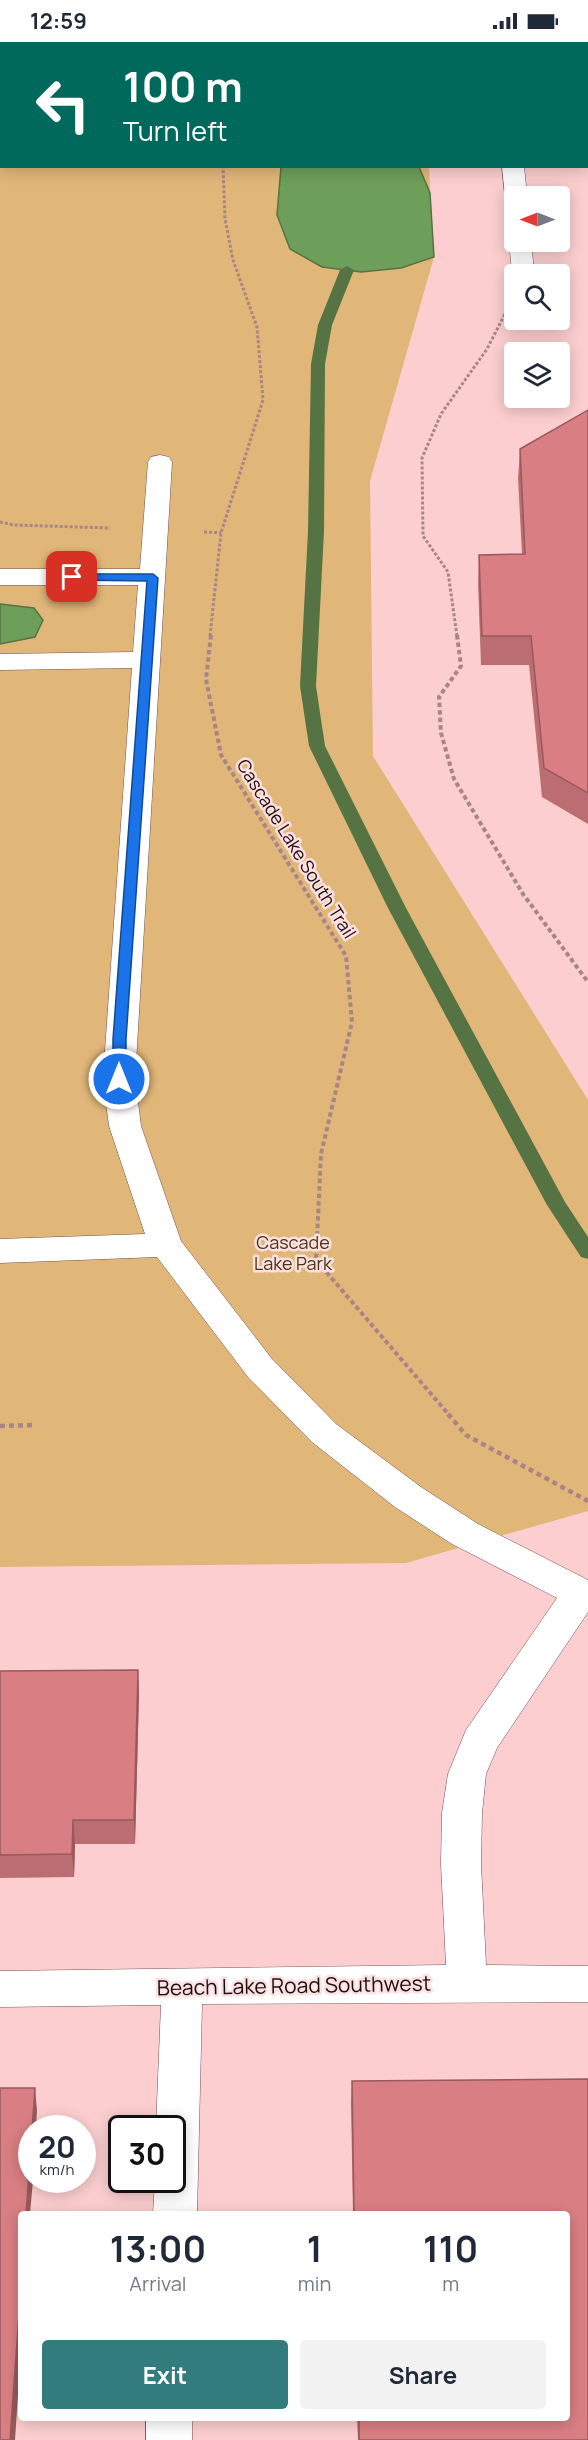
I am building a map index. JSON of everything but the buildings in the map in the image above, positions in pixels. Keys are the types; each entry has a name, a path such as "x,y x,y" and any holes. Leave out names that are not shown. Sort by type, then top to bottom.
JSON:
{"street":[{"path":"513,168 515,186"},
{"path":"160,462 119,1079 125,1126 141,1178 166,1245 260,1368 324,1433 408,1497 465,1534 584,1595 480,1740 467,1774 462,1813 461,1864 467,1983"},
{"path":"0,577 153,578"},
{"path":"0,662 147,660"},
{"path":"0,1251 166,1245"},
{"name":"Beach Lake Road Southwest","path":"0,1989 467,1983 588,1984"},
{"path":"175,2211 182,1988"},
{"path":"169,2421 169,2440"}],"path":[{"name":"Cascade Lake South Trail","path":"224,168 225,219 233,260 257,327 263,400 221,533 206,680 221,755 346,956 352,1022 321,1154 316,1260 466,1435 588,1501"},
{"path":"504,315 487,349 441,414 422,458 423,536 448,572 461,666 439,697 441,733 454,779 523,894 588,982"},
{"path":"0,1426 35,1425"}],"green space":[{"name":"Cascade Lake Park","path":"0,168 429,168 434,257 370,481 373,756 588,1100 588,1511 406,1563 0,1567"}],"shaded area":[{"path":"281,168 419,168 430,193 434,257 401,268 361,272 322,267 290,249 277,215"},
{"path":"0,604 34,608 43,620 35,637 0,644"}],"waterway":[{"path":"347,270 325,325 318,364 316,531 308,686 317,746 397,908 557,1205 588,1252"}],"route":[{"path":"72,577 153,578 119,1079"}]}
